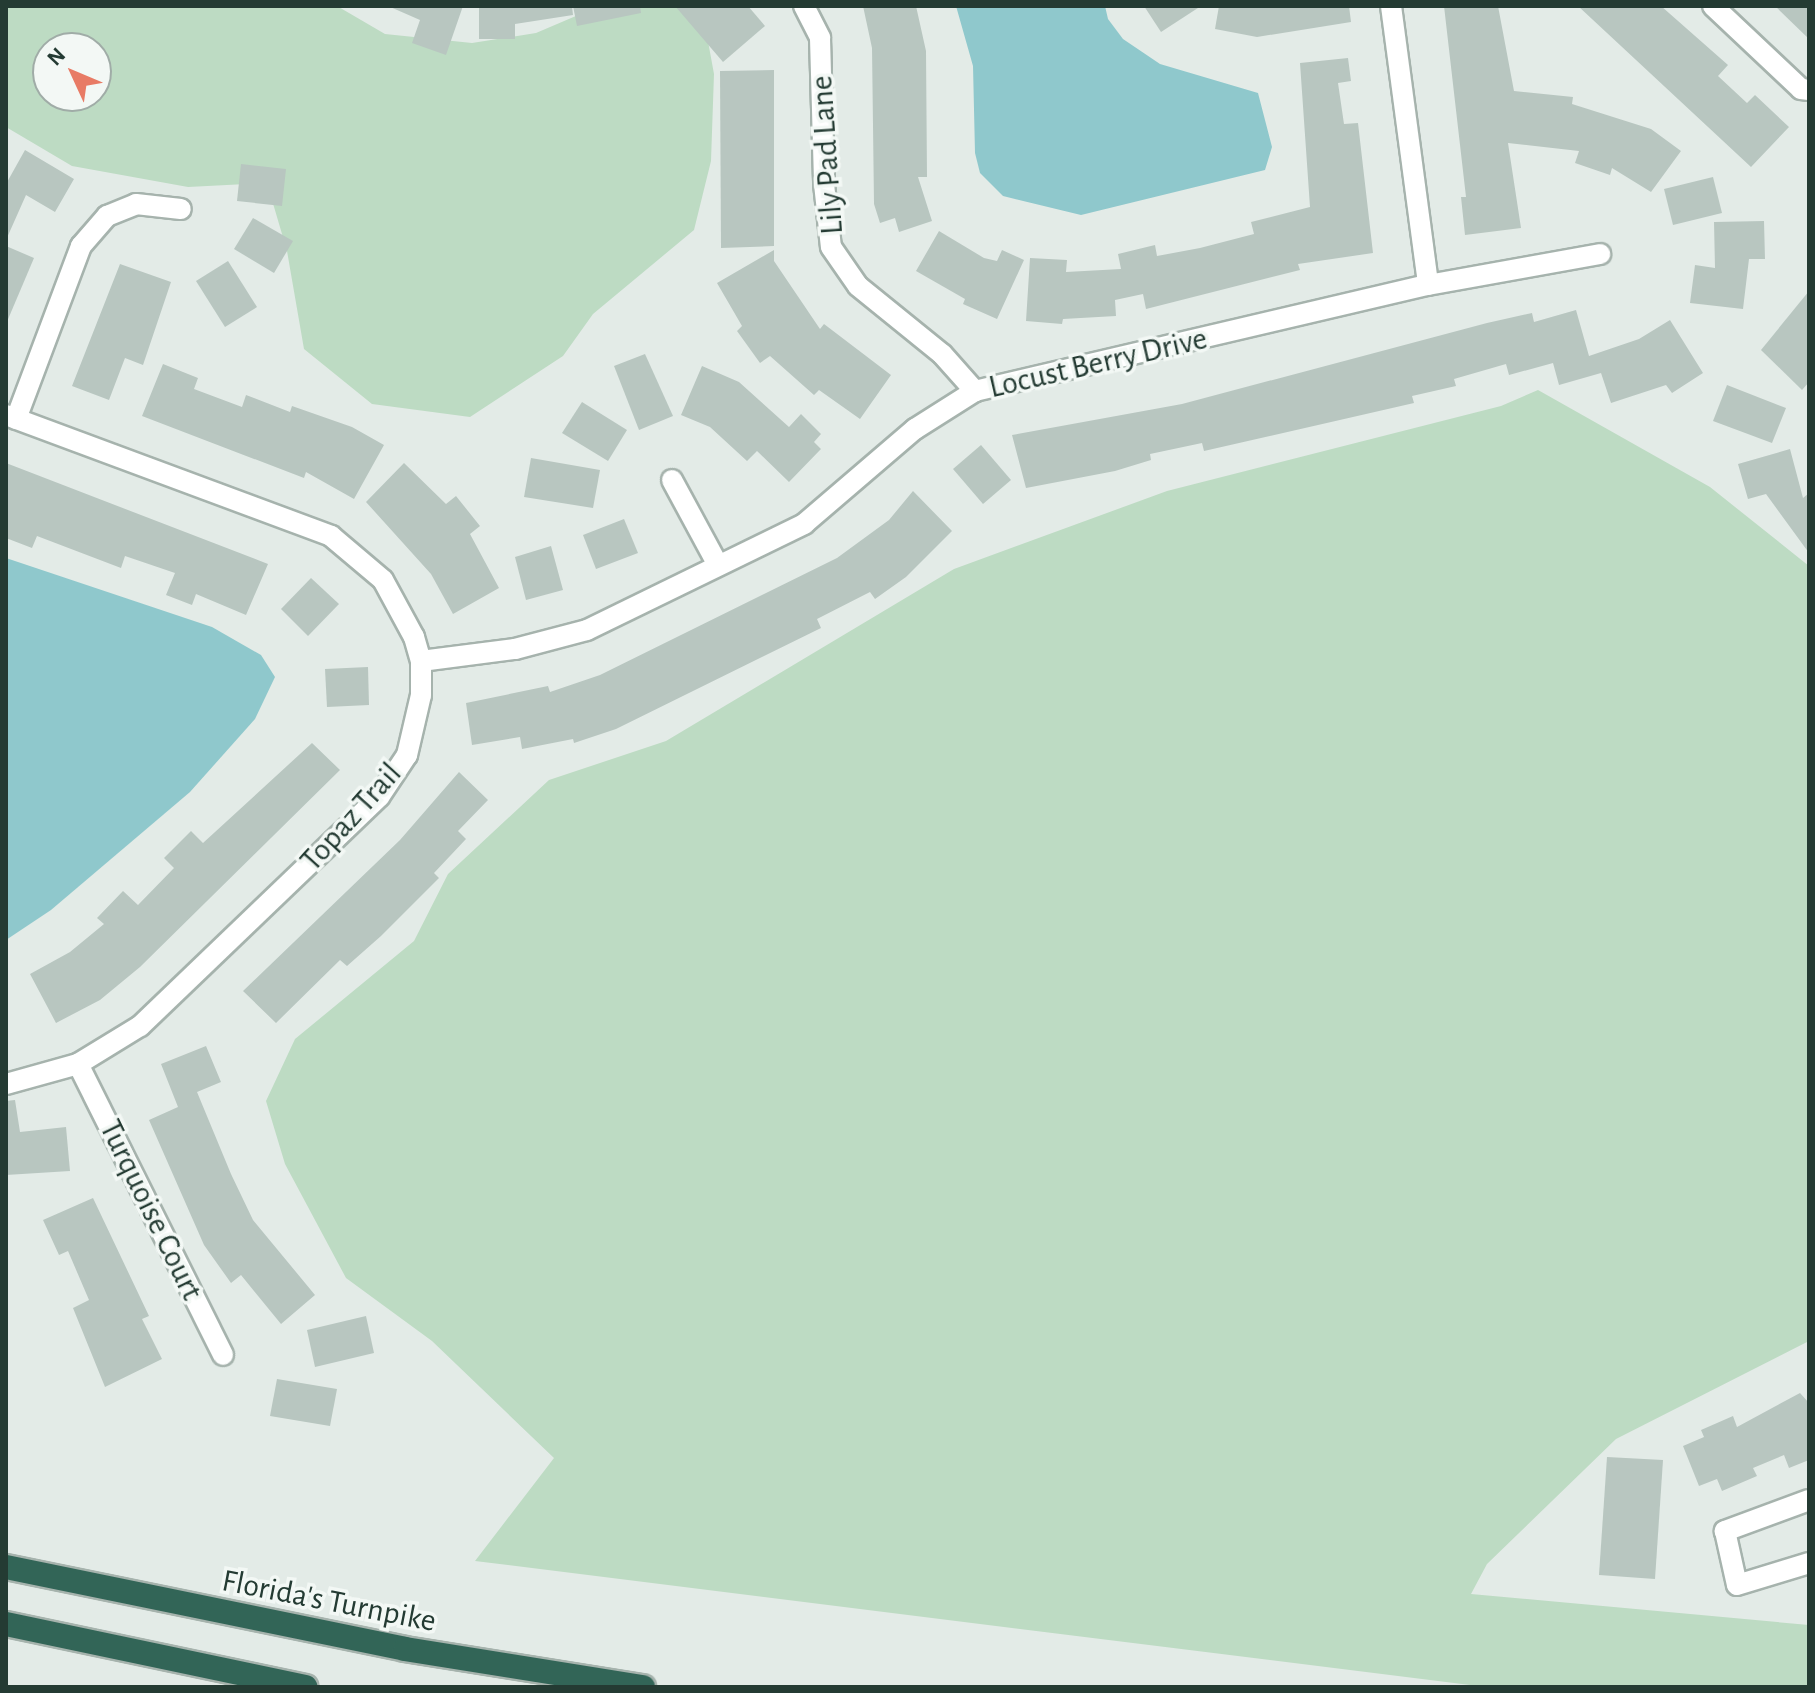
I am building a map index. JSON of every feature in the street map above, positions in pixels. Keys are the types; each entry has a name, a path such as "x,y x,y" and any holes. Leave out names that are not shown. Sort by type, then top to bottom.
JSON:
{"highway":[{"name":"Florida's Turnpike","path":"6,1567 405,1649 643,1687"},
{"path":"6,1624 305,1687"}],"street":[{"name":"Lily Pad Lane","path":"804,6 820,38 824,184 831,247 858,286 942,354 975,391"},
{"path":"1391,6 1428,285"},
{"path":"1713,6 1801,89 1809,90"},
{"path":"11,417 81,246 107,216 136,204 181,209"},
{"name":"Locust Berry Drive","path":"421,661 515,649 587,630 804,524 915,429 975,391 1428,285 1600,254"},
{"name":"Topaz Trail","path":"6,1084 78,1064 113,1046 169,1003 379,797 407,755 421,695 421,661 414,637 383,580 331,536 11,417"},
{"path":"672,480 718,565"},
{"name":"Turquoise Court","path":"78,1064 223,1355"},
{"path":"1809,1500 1725,1531 1737,1585 1809,1563"}],"green space":[{"path":"6,6 337,6 385,34 472,43 536,33 597,7 685,6 705,25 714,74 711,161 694,230 593,314 563,356 470,417 372,404 304,349 287,251 267,183 188,187 72,166 6,127"},
{"path":"1538,390 1710,487 1809,566 1809,1341 1616,1439 1487,1564 1471,1594 1809,1625 1809,1687 1486,1687 475,1561 554,1458 432,1341 346,1278 285,1164 266,1101 295,1039 414,941 448,874 549,780 666,741 954,569 1167,491 1501,406"}],"water":[{"path":"956,6 1105,6 1108,19 1123,39 1160,64 1258,93 1272,147 1265,170 1081,215 1003,196 980,173 975,153 973,66"},
{"path":"6,558 212,627 261,655 275,677 255,719 190,792 51,910 6,940"}],"building":[{"path":"388,6 463,6 446,55 412,43 420,20"},
{"path":"479,6 572,6 573,15 515,24 515,39 479,39"},
{"path":"573,6 640,6 641,13 577,26"},
{"path":"675,6 748,6 765,26 723,62"},
{"path":"863,6 916,6 926,51 927,177 918,177 932,221 899,232 895,218 880,223 874,204 872,48"},
{"path":"1144,6 1201,6 1161,32"},
{"path":"1219,6 1349,6 1351,22 1257,37 1215,29"},
{"path":"1444,6 1498,6 1514,91 1573,97 1572,104 1651,129 1681,151 1651,192 1612,168 1610,175 1575,163 1579,151 1508,143 1521,228 1465,235 1461,197 1466,197"},
{"path":"1578,6 1661,6 1728,65 1718,76 1747,103 1755,95 1789,127 1751,167"},
{"path":"1775,6 1809,6 1809,39"},
{"path":"1348,58 1351,81 1338,83 1344,124 1358,123 1373,253 1298,264 1300,270 1146,309 1143,294 1115,300 1116,316 1063,319 1062,324 1026,321 1030,258 1067,260 1066,272 1121,269 1118,254 1155,245 1157,256 1200,248 1254,234 1251,222 1310,207 1300,63"},
{"path":"774,70 774,246 721,248 720,71"},
{"path":"25,150 74,179 55,212 26,195 6,240 6,184"},
{"path":"241,164 286,169 282,206 237,201"},
{"path":"1713,177 1722,213 1673,225 1664,189"},
{"path":"253,218 293,241 274,273 234,249"},
{"path":"1764,221 1765,259 1749,259 1743,309 1690,303 1695,265 1715,268 1714,222"},
{"path":"939,231 984,258 997,261 1002,250 1024,260 997,319 963,304 965,299 916,271"},
{"path":"6,246 34,258 6,324"},
{"path":"774,250 774,261 820,329 824,324 891,375 860,419 819,390 814,395 770,356 760,363 737,331 742,326 717,283"},
{"path":"228,261 257,307 225,327 196,281"},
{"path":"120,264 171,282 143,365 125,358 109,400 72,386"},
{"path":"1809,291 1809,382 1802,390 1761,350"},
{"path":"1576,310 1589,356 1639,339 1670,320 1703,373 1672,393 1666,385 1611,403 1601,373 1559,385 1553,363 1509,375 1506,364 1454,379 1456,386 1412,396 1414,403 1204,451 1202,443 1150,454 1151,460 1115,471 1026,488 1012,435 1182,404 1532,313 1534,322"},
{"path":"645,354 673,416 639,430 614,366"},
{"path":"163,364 198,378 194,389 242,407 246,395 290,412 292,406 352,427 384,445 354,499 306,472 304,478 142,416"},
{"path":"702,366 739,382 789,427 801,414 821,434 814,442 821,449 789,482 757,451 747,461 710,427 681,415"},
{"path":"1727,385 1786,408 1772,443 1713,421"},
{"path":"582,402 627,430 608,461 562,433"},
{"path":"981,445 1011,480 983,504 953,469"},
{"path":"1790,449 1803,498 1809,493 1809,553 1766,494 1748,499 1738,464"},
{"path":"531,458 600,470 593,508 524,497"},
{"path":"6,463 268,564 246,615 196,594 192,605 166,595 175,573 125,556 121,568 37,536 32,548 6,538"},
{"path":"404,463 446,504 456,496 480,526 470,534 499,588 453,614 431,574 366,502"},
{"path":"913,491 952,531 906,577 875,599 870,592 817,619 821,628 616,729 574,743 573,739 522,749 520,737 472,745 466,703 548,686 550,692 600,675 837,558 889,520"},
{"path":"624,519 638,553 596,569 583,535"},
{"path":"551,546 563,590 526,600 515,557"},
{"path":"311,578 339,604 308,636 281,609"},
{"path":"368,667 369,705 327,707 325,669"},
{"path":"312,743 340,770 140,967 100,1000 56,1023 30,974 70,952 104,924 97,918 123,891 138,905 174,868 164,858 191,831 203,843"},
{"path":"459,772 488,800 458,831 466,839 434,873 439,878 381,936 347,966 340,960 276,1023 243,991 400,840"},
{"path":"206,1046 221,1082 197,1092 231,1174 253,1220 315,1295 281,1324 241,1275 231,1283 204,1245 149,1120 178,1107 161,1064"},
{"path":"15,1100 20,1132 66,1127 70,1171 6,1175 6,1101"},
{"path":"93,1198 149,1316 142,1319 162,1359 105,1387 73,1308 89,1300 68,1251 59,1255 43,1220"},
{"path":"366,1316 374,1353 315,1367 307,1330"},
{"path":"277,1379 337,1389 330,1426 270,1416"},
{"path":"1800,1393 1809,1403 1809,1460 1789,1468 1784,1455 1753,1468 1757,1476 1722,1491 1717,1479 1699,1486 1683,1446 1704,1437 1701,1430 1733,1416 1737,1427"},
{"path":"1607,1457 1663,1460 1655,1579 1599,1575"}]}
